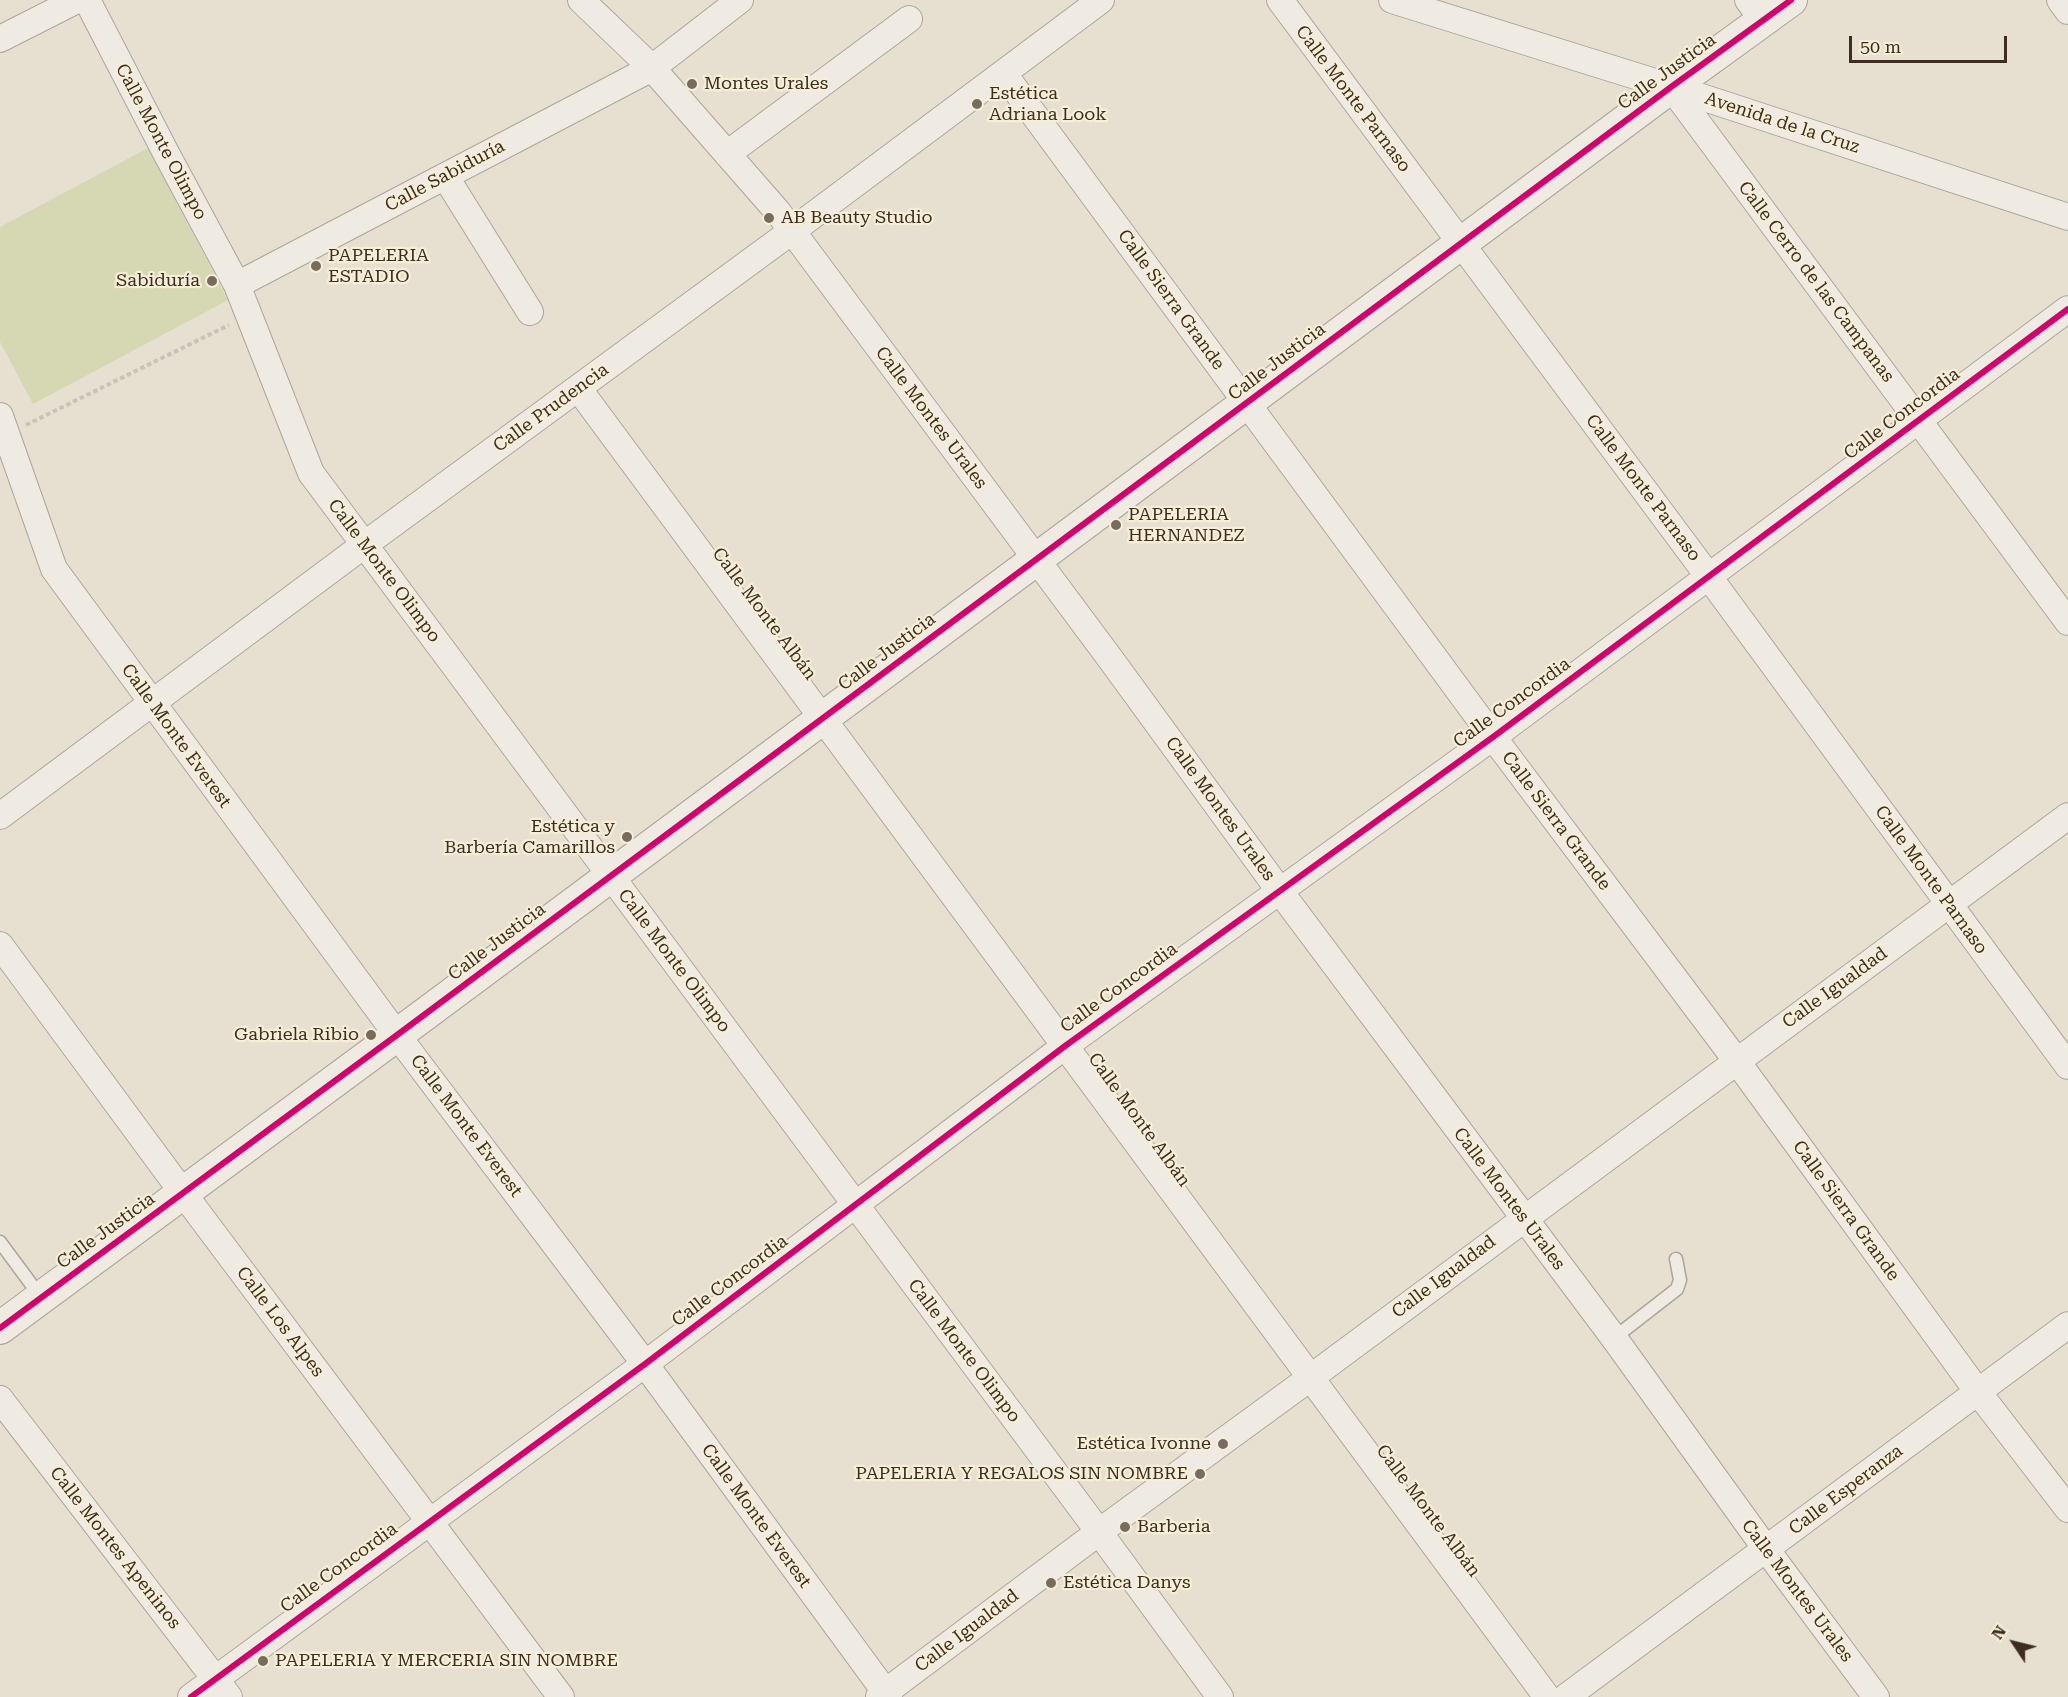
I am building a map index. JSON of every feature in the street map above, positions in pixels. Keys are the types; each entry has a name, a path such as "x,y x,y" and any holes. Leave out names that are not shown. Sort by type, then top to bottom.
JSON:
{"street":[{"path":"2,32 77,0"},
{"name":"Calle Monte Olimpo","path":"87,0 237,285 311,473 1220,1697"},
{"name":"Calle Montes Urales","path":"581,0 652,68 778,212 1279,890 1614,1338 1766,1550 1876,1697"},
{"name":"Calle Sabiduría","path":"237,285 652,68 740,0"},
{"name":"Calle Prudencia","path":"0,816 1101,0"},
{"name":"Calle Monte Parnaso","path":"1280,0 1709,577 2068,1066"},
{"name":"Avenida de la Cruz","path":"1392,0 1671,87 2068,217"},
{"name":"Calle Justicia","path":"0,1328 1671,87 1756,10 1791,0"},
{"path":"2060,0 2068,11"},
{"path":"728,154 909,19"},
{"name":"Calle Sierra Grande","path":"1004,74 1493,737 1736,1060 1978,1392 2068,1509"},
{"name":"Calle Cerro de las Campanas","path":"1671,87 2068,622"},
{"path":"445,176 530,312"},
{"name":"Calle Concordia","path":"190,1697 223,1687 429,1520 645,1364 1065,1046 1493,737 2068,309"},
{"name":"Calle Monte Albán","path":"578,388 1547,1697"},
{"name":"Calle Monte Everest","path":"3,426 54,569 397,1035 645,1364 884,1695"},
{"name":"Calle Igualdad","path":"884,1695 1099,1532 1311,1378 1523,1218 2068,816"},
{"name":"Calle Los Alpes","path":"0,945 561,1697"},
{"name":"Calle Esperanza","path":"1566,1697 2068,1325"},
{"name":"Calle Montes Apeninos","path":"0,1399 223,1687"}],"lane":[{"path":"0,1242 40,1297"},
{"path":"1614,1338 1677,1289 1680,1280 1676,1259"}],"path":[{"path":"3,426 249,315"}],"green space":[{"path":"148,148 228,300 33,404 0,342 0,227"}],"cycle path":[{"path":"0,1328 1791,0"},
{"path":"191,1697 645,1364 1065,1046 1493,737 2068,309"}],"place":[{"name":"Montes Urales","path":"692,84"},
{"name":"Estética Adriana Look","path":"977,104"},
{"name":"AB Beauty Studio","path":"769,218"},
{"name":"PAPELERIA ESTADIO","path":"316,266"},
{"name":"Sabiduría","path":"212,281"},
{"name":"PAPELERIA HERNANDEZ","path":"1116,525"},
{"name":"Estética y Barbería Camarillos","path":"627,837"},
{"name":"Gabriela Ribio","path":"371,1035"},
{"name":"Estética Ivonne","path":"1223,1444"},
{"name":"PAPELERIA Y REGALOS SIN NOMBRE","path":"1200,1474"},
{"name":"Barberia","path":"1125,1527"},
{"name":"Estética Danys","path":"1051,1583"},
{"name":"PAPELERIA Y MERCERIA SIN NOMBRE","path":"263,1661"}]}
